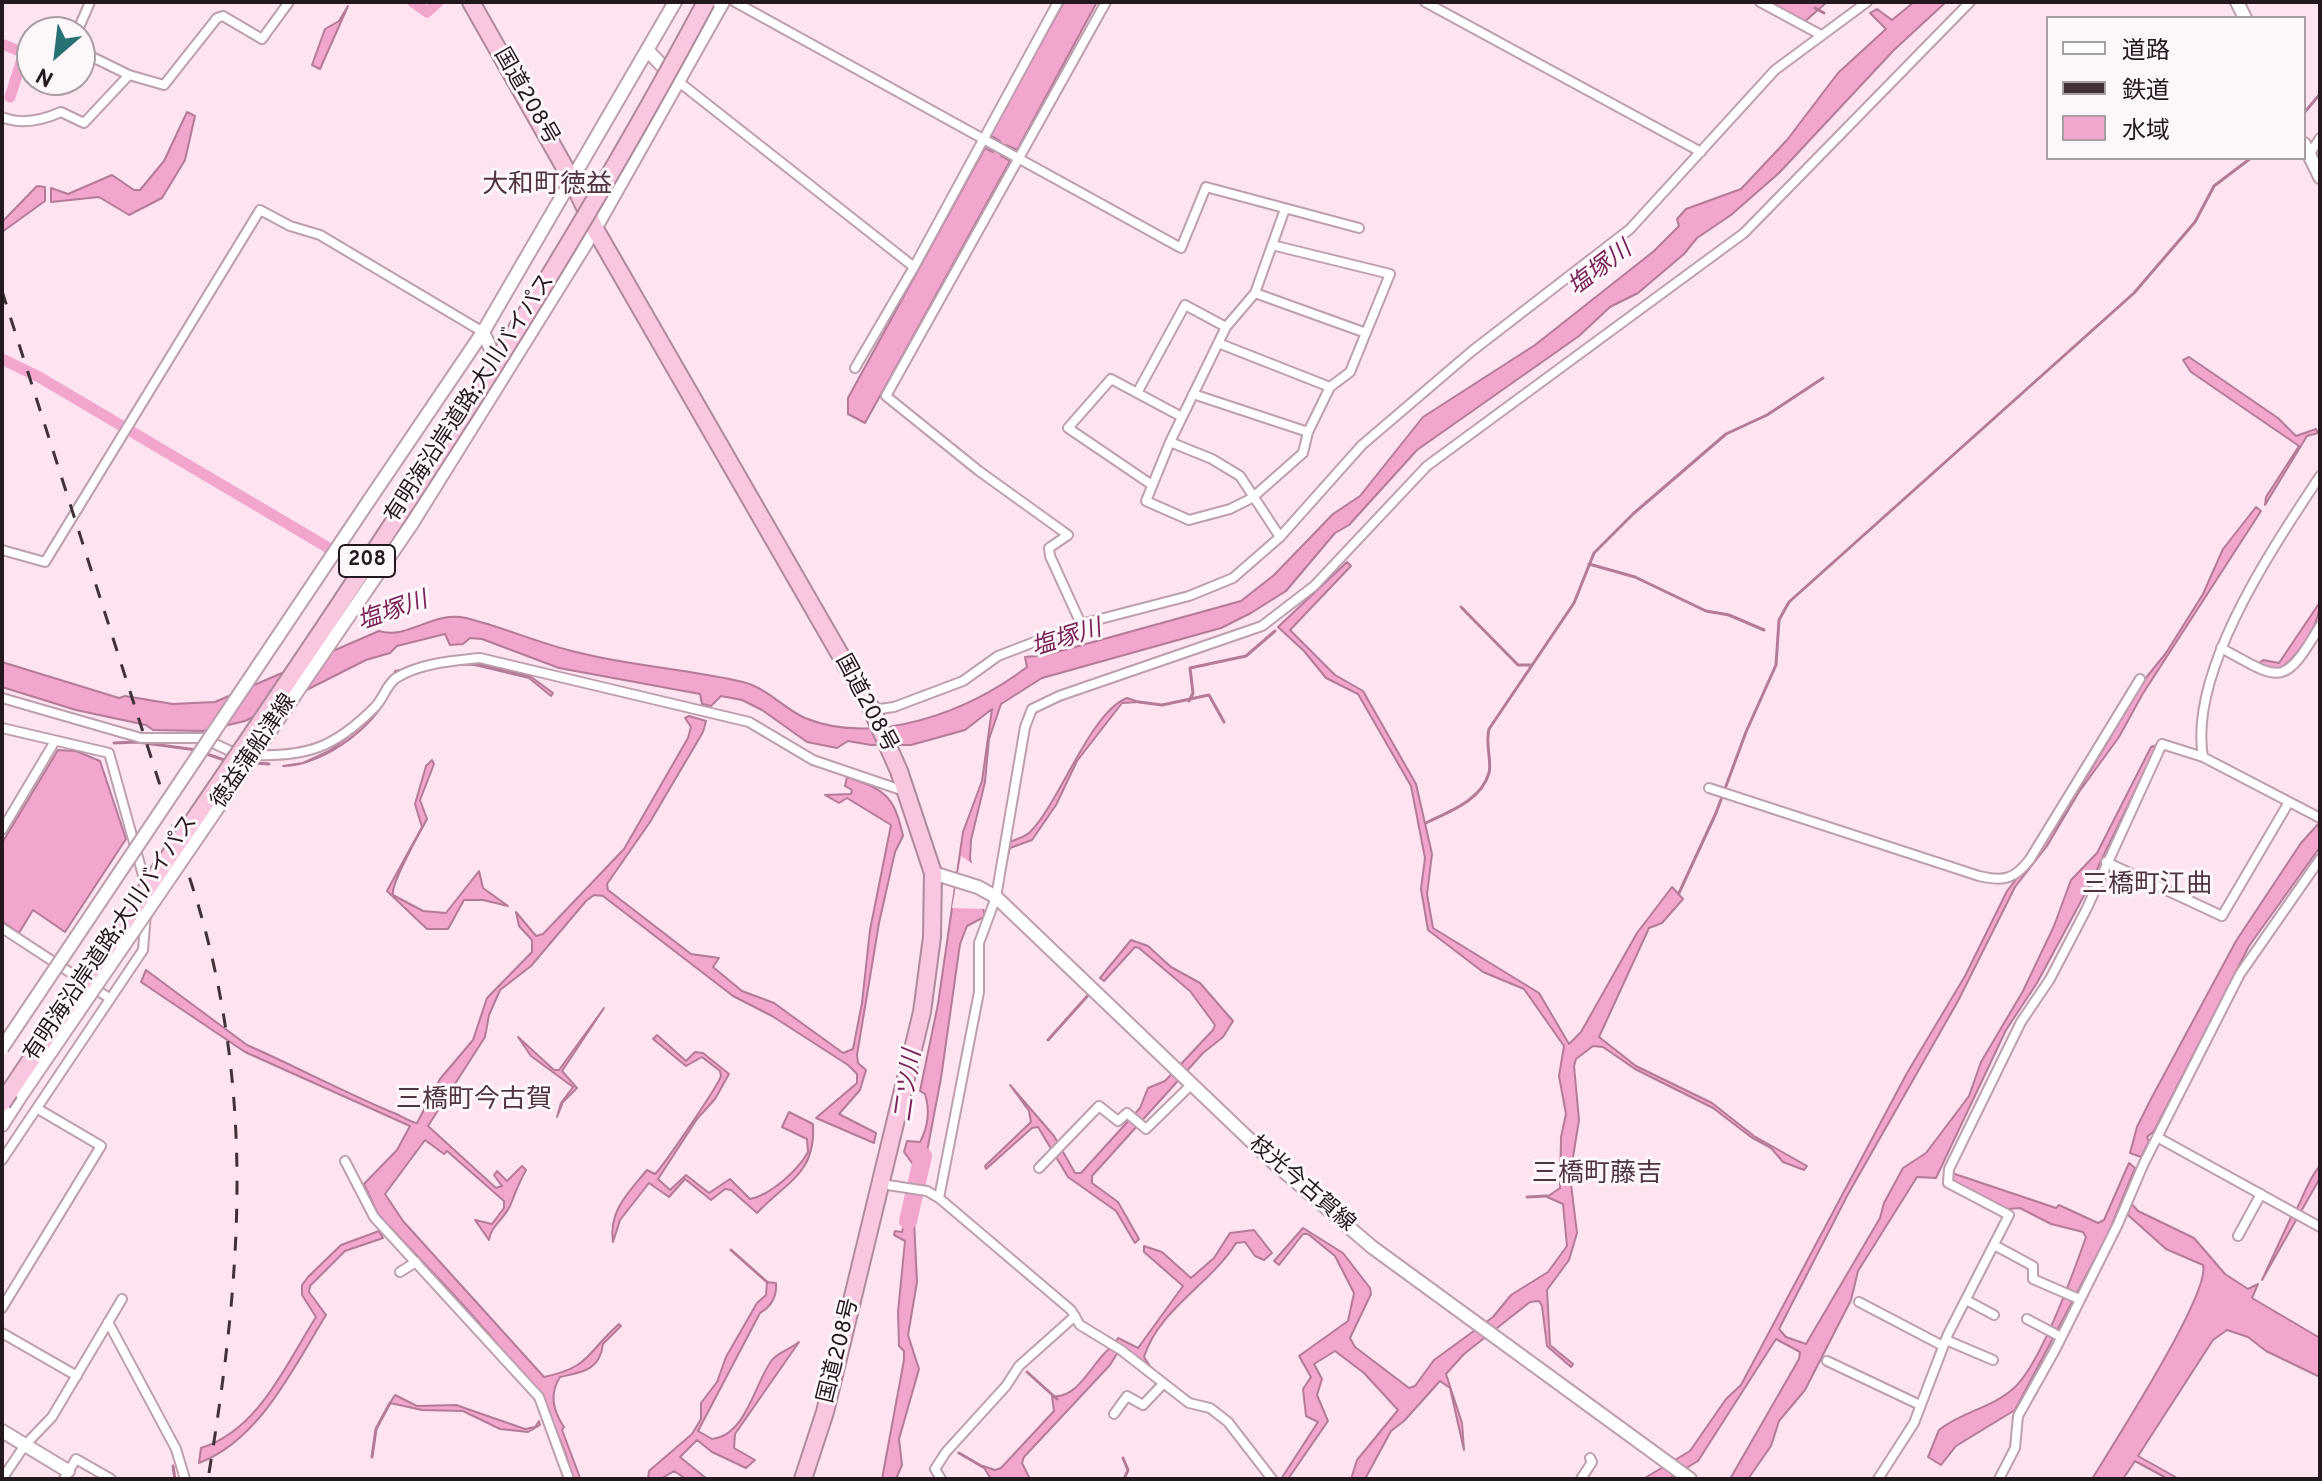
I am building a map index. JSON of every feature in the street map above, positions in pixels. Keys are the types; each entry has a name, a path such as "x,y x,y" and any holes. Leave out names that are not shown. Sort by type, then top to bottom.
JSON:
{"highway":[{"name":"国道208号","path":"471,2 573,182 595,229 872,710 907,792 933,873 932,937 922,1012 825,1412 803,1479"},
{"name":"有明海沿岸道路;大川バイパス","path":"2,1103 501,355 614,167 706,2"}],"main road":[{"name":"徳益蒲船津線","path":"2,1048 483,332 675,2"},
{"name":"徳益蒲船津線","path":"2,1125 411,525 595,229 723,2"},
{"path":"648,51 679,82"},
{"path":"2307,149 2320,177"},
{"path":"483,332 504,377"},
{"name":"枝光今古賀線","path":"933,873 991,895 1046,942 1093,992 1273,1162 1372,1247 1690,1479"},
{"path":"2,1431 66,1475"}],"street":[{"path":"96,59 129,75 164,85 217,18 223,16 262,39 289,2"},
{"path":"735,2 1181,248 1206,187 1359,228"},
{"path":"855,368 914,267 1058,2"},
{"path":"1081,624 1050,556 1049,548 1068,535 979,471 886,396 1106,2"},
{"path":"1425,2 1701,152"},
{"path":"1760,2 1821,35"},
{"path":"872,710 894,707 963,681 998,656 1081,624 1189,596 1233,578 1280,537 1362,445 1472,351 1630,229 1775,70 1867,2"},
{"path":"939,1198 979,992 979,943 1025,727 1032,709 1059,696 1262,626 1314,586 1427,466 1744,233 1970,2"},
{"path":"2,117 13,122 61,112 84,123 129,75"},
{"path":"679,82 914,267"},
{"path":"2307,149 2320,138"},
{"path":"1272,245 1390,274 1350,372 1330,387 1308,432 1303,453 1252,498 1230,509 1189,520 1146,501 1170,442 1226,327 1255,293 1272,245 1285,209"},
{"path":"2,550 45,562 260,210 290,226 320,235 483,332"},
{"path":"1255,293 1366,333"},
{"path":"1137,393 1185,305 1226,327"},
{"path":"1218,343 1330,387"},
{"path":"1152,485 1068,428 1111,379 1182,417"},
{"path":"1193,394 1308,432"},
{"path":"1170,442 1212,459 1240,476 1280,537"},
{"path":"2203,757 2199,737 2203,704 2221,648 2289,518 2318,482"},
{"path":"2221,648 2271,675 2281,674 2295,667 2320,626"},
{"path":"2,698 141,738 202,738 234,755 291,756 335,742 378,705 395,679 437,663 480,658 749,722 813,760 907,792"},
{"path":"1709,788 1979,876 2010,879 2020,873 2030,859 2140,679"},
{"path":"2,728 109,753 146,876 147,925 143,950 2,1160"},
{"path":"2,830 55,741"},
{"path":"1878,1479 1911,1428 1944,1343 2008,1212 1946,1180 1949,1169 2021,1022 2050,979 2087,908 2162,744 2203,757 2320,818"},
{"path":"2106,862 2222,916 2289,802"},
{"path":"1999,1479 2015,1448 2018,1416 2240,974 2271,925 2320,859"},
{"path":"2,928 109,998"},
{"path":"1039,1168 1099,1106 1118,1121 1127,1113 1146,1129 1189,1082"},
{"path":"2,1308 101,1146 38,1109"},
{"path":"2157,1137 2320,1227"},
{"path":"345,1161 374,1217 539,1397 569,1479"},
{"path":"881,1184 927,1191 939,1198 989,1237 1075,1316 1080,1325 1121,1350 1189,1403 1210,1408 1228,1422 1272,1479"},
{"path":"2238,1236 2261,1194"},
{"path":"1994,1245 2033,1266 2033,1279 2077,1298"},
{"path":"400,1272 416,1262"},
{"path":"2,1479 25,1445 52,1417 122,1299"},
{"path":"1966,1300 1994,1315"},
{"path":"1859,1302 1944,1343 1993,1360"},
{"path":"941,1479 935,1469 946,1452 1006,1386 1019,1366 1075,1316"},
{"path":"2027,1319 2059,1336"},
{"path":"108,1322 176,1449 185,1479"},
{"path":"2,1333 77,1376"},
{"path":"1827,1361 1920,1405"},
{"path":"1114,1414 1127,1396 1143,1405 1163,1384"},
{"path":"1581,1479 1592,1462 1590,1458"},
{"path":"66,1475 76,1459 111,1479"}],"water":[{"path":"1064,2 1097,2 1017,150 1006,145 1001,156 1010,161 865,423 848,414 848,398 985,148 993,152 1000,141 990,135"},
{"path":"1766,2 1827,2 1803,23"},
{"name":"塩塚川","path":"1914,2 1946,2 1894,50 1779,173 1731,215 1697,238 1684,254 1638,293 1610,307 1579,336 1417,450 1349,525 1335,533 1286,591 1221,628 1042,678 1001,704 989,739 985,782 971,840 970,859 984,917 967,926 960,944 941,1078 922,1178 914,1176 915,1167 904,1152 907,1141 920,1142 926,1124 927,1100 920,1091 938,1004 963,832 982,781 992,709 965,730 911,745 871,745 848,741 837,748 807,742 762,710 742,700 721,696 711,706 702,704 700,694 559,668 482,639 470,638 463,644 450,645 445,634 397,646 390,653 366,660 245,721 203,731 153,730 146,725 76,710 2,687 2,662 119,698 125,696 173,704 215,702 379,631 400,632 454,617 596,657 743,682 760,689 805,718 833,726 892,726 950,710 978,698 1027,667 1025,657 1046,655 1241,601 1274,575 1333,514 1360,496 1423,417 1535,345 1654,251 1679,226 1677,219 1686,209 1741,189 1787,140 1838,73 1886,29 1870,13 1877,9 1892,20"},
{"path":"348,6 320,69 312,65 325,29 339,21"},
{"path":"187,112 195,116 185,160 162,198 129,215 99,197 51,202 51,188 68,194 112,175 134,190 140,190 164,161"},
{"path":"37,186 45,187 45,201 2,232 2,222"},
{"path":"2189,357 2278,418 2296,436 2316,429 2318,433 2307,436 2265,505 2266,497 2299,446 2191,372 2183,360"},
{"path":"2256,507 2261,511 2142,695 2119,737 2079,792 2047,846 2015,887 1958,1001 1847,1196 1779,1329 1786,1337 1806,1344 1880,1218 1884,1203 1903,1168 1926,1153 1969,1096 1981,1062 2023,991 2054,926 2071,880 2097,853 2151,747 2157,745 2086,892 2037,983 2006,1030 1936,1178 1917,1177 1858,1271 1851,1300 1805,1390 1779,1421 1771,1446 1748,1479 1730,1479 1799,1359 1800,1352 1776,1339 1698,1461 1668,1479 1643,1479 1690,1451 1726,1399 1741,1385 1907,1073 1965,976 2007,891 2060,822 2145,679 2166,653 2203,594 2223,549"},
{"path":"1347,562 1351,566 1290,630 1335,675 1363,691 1416,784 1432,854 1427,894 1433,928 1539,993 1569,1044 1581,1032 1637,933 1672,887 1683,899 1662,923 1649,928 1599,1037 1636,1066 1712,1103 1754,1136 1807,1166 1804,1170 1783,1162 1771,1148 1713,1108 1635,1069 1603,1047 1593,1046 1576,1059 1574,1066 1579,1120 1570,1176 1577,1233 1569,1260 1547,1290 1550,1345 1573,1364 1571,1367 1547,1346 1542,1306 1539,1301 1530,1302 1464,1354 1446,1374 1462,1423 1464,1450 1450,1388 1440,1381 1391,1431 1365,1479 1351,1479 1357,1460 1398,1410 1364,1373 1335,1351 1314,1364 1322,1379 1317,1395 1328,1421 1288,1479 1281,1479 1318,1422 1306,1416 1303,1389 1311,1377 1299,1356 1348,1321 1354,1293 1335,1256 1308,1234 1303,1234 1279,1265 1274,1261 1303,1228 1343,1253 1370,1288 1371,1294 1350,1338 1355,1347 1409,1388 1415,1386 1434,1360 1493,1317 1511,1295 1548,1272 1567,1246 1563,1204 1547,1197 1560,1188 1561,1137 1566,1114 1559,1076 1564,1046 1524,989 1483,972 1428,930 1421,889 1425,858 1411,786 1358,694 1326,678 1304,651 1278,627"},
{"path":"2320,602 2311,632 2290,660 2274,672 2258,664 2263,660 2279,663"},
{"path":"439,662 474,663 530,676 553,693 551,696 529,678 475,665 441,664 392,680 388,695 379,710 366,725 334,750 304,762 329,751 348,737 382,704 395,671"},
{"path":"1127,698 1139,702 1122,703 1077,761 1056,805 1032,840 1010,848 1001,883 1004,845 1030,832 1041,819 1100,721"},
{"path":"689,716 706,721 703,732 650,822 607,884 608,890 691,954 719,958 713,967 742,991 774,1003 843,1053 853,1049 862,1003 870,930 891,825 847,798 839,803 825,795 851,794 852,790 845,786 847,777 879,791 896,811 903,836 895,852 879,923 857,1055 858,1063 866,1070 860,1090 839,1114 876,1133 874,1143 816,1118 857,1083 857,1074 848,1065 772,1016 733,996 603,896 594,895 586,901 531,966 500,990 489,1015 485,1037 428,1126 496,1188 502,1186 494,1175 497,1171 507,1181 522,1166 526,1170 510,1206 489,1240 475,1220 492,1224 504,1208 504,1201 447,1151 444,1154 425,1140 385,1194 403,1221 544,1377 571,1369 587,1358 619,1324 621,1326 603,1344 594,1365 560,1377 554,1390 555,1409 564,1427 562,1430 580,1479 572,1479 563,1445 521,1374 462,1303 378,1214 364,1184 397,1150 410,1126 245,1052 141,982 146,970 247,1045 417,1123 440,1079 473,1040 487,998 532,952 532,940 519,926 516,912 536,936 543,934 624,849 688,738 691,727 685,718"},
{"path":"58,750 76,751 100,761 126,839 65,932 33,910 19,933 2,921 2,843"},
{"path":"432,760 434,764 420,800 427,819 401,870 393,895 423,911 446,913 479,871 483,888 508,906 483,900 464,900 448,929 427,929 387,891 422,827 415,804 426,766"},
{"path":"2320,822 2320,847 2249,946 2154,1131 2147,1137 2149,1141 2141,1157 2130,1153 2137,1127 2152,1097 2236,941 2301,843"},
{"path":"1131,940 1148,946 1171,967 1200,983 1233,1021 1223,1037 1203,1053 1092,1176 1092,1183 1118,1202 1139,1239 1135,1243 1116,1211 1068,1177 1038,1127 1032,1128 986,1169 985,1166 1031,1122 1029,1111 1010,1085 1054,1136 1075,1173 1081,1173 1140,1108 1148,1088 1165,1081 1213,1030 1215,1025 1190,991 1139,948 1135,947 1104,981 1100,978"},
{"path":"604,1008 562,1071 577,1088 563,1102 557,1117 561,1103 573,1087 531,1056 518,1037 554,1070 559,1070"},
{"path":"657,1035 686,1061 695,1052 703,1053 729,1074 715,1099 697,1119 658,1179 670,1190 686,1175 709,1193 730,1179 750,1199 775,1187 791,1174 808,1152 807,1139 782,1127 789,1112 813,1124 813,1141 805,1166 757,1213 731,1190 725,1189 711,1200 685,1179 669,1197 649,1183 620,1220 613,1242 614,1221 621,1203 647,1170 655,1174 660,1168 721,1076 720,1071 702,1057 686,1066 653,1039"},
{"path":"2129,1163 2135,1168 2108,1234 2015,1410 1956,1446 1941,1465 1928,1457 1939,1430 2005,1395 2024,1376 2055,1317 2086,1237 2083,1232 2051,1224 2020,1208 2007,1209 1944,1176 1946,1171 2056,1208 2059,1205 2098,1223 2104,1220"},
{"path":"2320,1166 2320,1178 2262,1280 2292,1215"},
{"path":"910,1200 913,1200 917,1282 908,1335 919,1369 899,1439 902,1465 896,1479 882,1479 904,1360 904,1351 899,1346 898,1312 905,1241 894,1235 895,1231 902,1232"},
{"path":"2130,1202 2138,1211 2194,1238 2225,1274 2248,1289 2258,1284 2252,1298 2320,1338 2320,1377 2266,1351 2248,1337 2227,1330 2213,1340 2138,1456 2179,1479 2168,1479 2135,1461 2123,1479 2092,1479 2177,1336 2201,1281 2203,1265 2166,1249 2128,1215"},
{"path":"1254,1230 1272,1253 1264,1260 1255,1256 1245,1242 1236,1243 1173,1311 1151,1340 1144,1357 1154,1372 1116,1342 1118,1338 1138,1348 1183,1286 1144,1252 1144,1246 1162,1252 1191,1278 1214,1258 1230,1233"},
{"path":"379,1231 383,1238 345,1251 310,1286 309,1292 326,1315 288,1379 258,1420 240,1437 221,1452 199,1463 201,1448 239,1427 255,1411 282,1374 316,1317 302,1295 302,1285 308,1277 341,1245"},
{"path":"767,1282 776,1283 773,1300 760,1313 698,1431 712,1439 724,1436 748,1407 772,1360 799,1342 735,1434 734,1448 755,1460 746,1468 712,1452 697,1440 680,1457 707,1479 686,1479 674,1471 661,1479 648,1479 649,1471 692,1434 701,1419 701,1403 717,1382 726,1357 757,1303 766,1295"},
{"path":"1110,1348 1118,1352 1110,1365 1024,1457 1022,1463 1030,1479 991,1479 983,1466 995,1470 1001,1468 1054,1411 1052,1396 1070,1392"},
{"path":"395,1395 417,1406 456,1405 525,1429 535,1427 539,1421 540,1425 528,1432 500,1429 463,1411 422,1410 390,1403"}],"pier":[{"path":"961,856 976,866 986,899 985,909 952,908"}],"waterway":[{"path":"413,2 427,12 438,2"},
{"path":"1815,8 1824,13"},
{"path":"2,44 24,53 10,97"},
{"path":"2306,111 2320,94"},
{"path":"1679,893 1716,813 1746,732 1776,665 1779,620 1789,602 2134,293 2195,222 2214,186 2248,160"},
{"path":"2,359 39,377 327,547"},
{"path":"1426,823 1463,804 1485,783 1490,768 1489,729 1574,603 1594,553 1633,514 1726,434 1767,415 1823,378"},
{"path":"1589,564 1635,577 1706,611 1729,615 1764,630"},
{"path":"1461,607 1518,665 1531,665"},
{"path":"1189,701 1193,693 1190,668 1246,656 1275,631"},
{"path":"1139,702 1162,705 1209,695 1224,722"},
{"path":"114,743 137,742 197,750"},
{"path":"204,753 227,761"},
{"path":"254,763 269,764"},
{"path":"1048,1040 1091,992"},
{"name":"二ツ川","path":"908,1221 923,1156"},
{"path":"1527,1197 1547,1196"},
{"path":"731,1250 767,1282"},
{"path":"1027,1372 1057,1399"},
{"path":"372,1457 376,1429 390,1403"},
{"path":"959,1453 983,1467"},
{"path":"1123,1458 1128,1470 1124,1479"},
{"path":"173,1466 175,1479"}],"railway":[{"path":"2,291 197,901 216,974 228,1046 235,1118 237,1189 235,1260 228,1332 208,1479"}],"district":[{"name":"大和町徳益","path":"547,187"},
{"name":"三橋町江曲","path":"2147,887"},
{"name":"三橋町今古賀","path":"474,1102"},
{"name":"三橋町藤吉","path":"1597,1176"}]}
